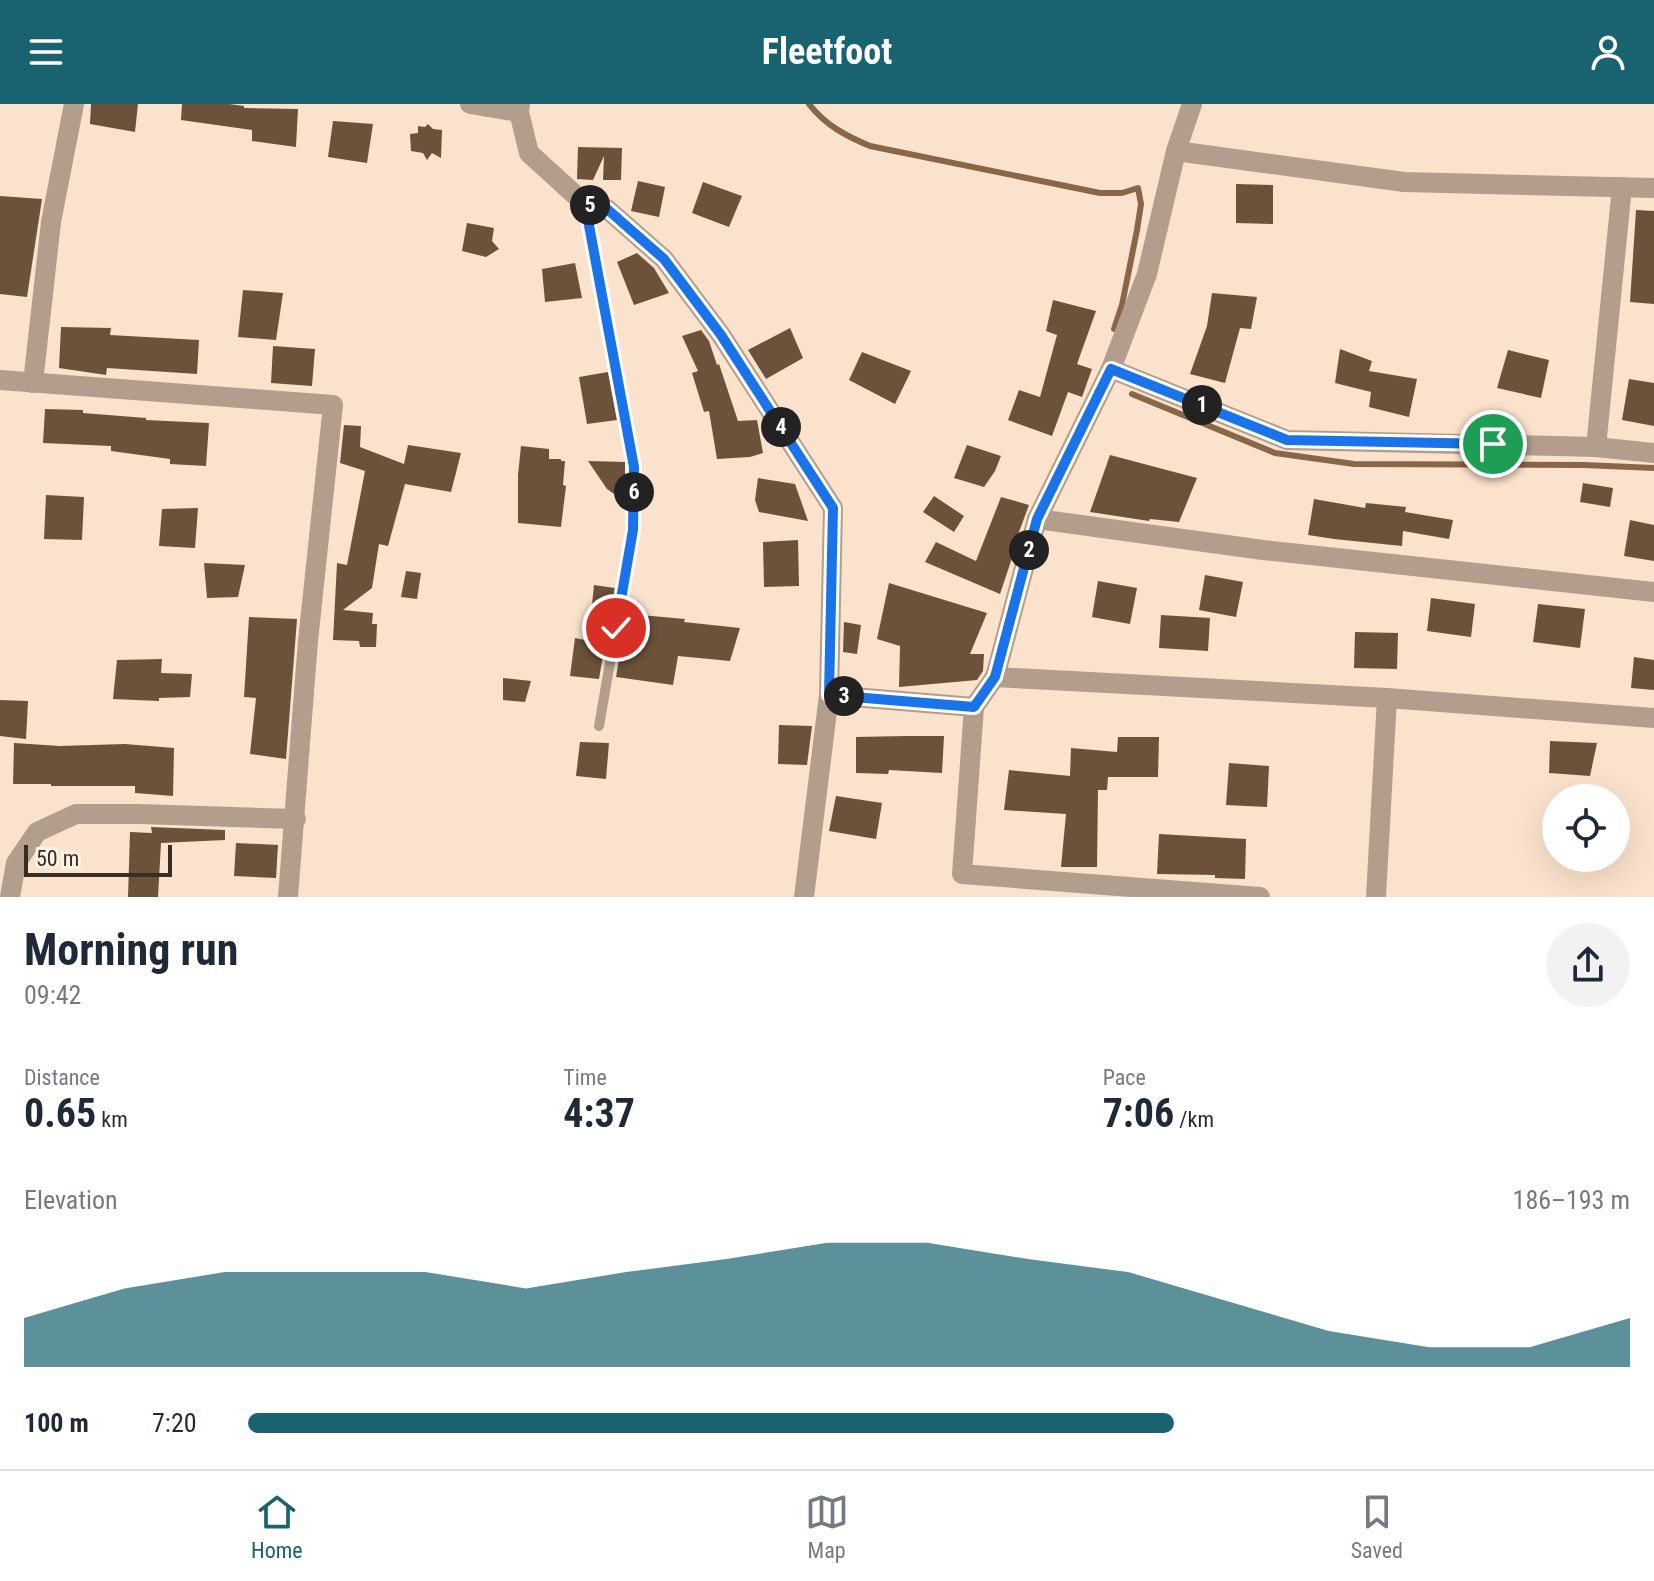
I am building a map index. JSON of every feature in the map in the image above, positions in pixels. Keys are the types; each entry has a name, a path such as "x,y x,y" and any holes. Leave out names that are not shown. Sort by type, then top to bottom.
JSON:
{"street":[{"path":"33,383 51,222 74,104"},
{"path":"470,104 520,108 529,153 585,204 607,209 664,259 721,335 833,508 829,695 804,897"},
{"path":"1192,104 1176,151 1147,274 1111,369 1037,519 995,677 974,707 962,874 1260,897"},
{"path":"1176,151 1404,182 1654,188"},
{"path":"1596,447 1622,187"},
{"path":"1111,369 1287,440 1596,447 1654,453"},
{"path":"0,380 333,405 308,641 288,897"},
{"path":"1037,519 1263,550 1654,592"},
{"path":"995,677 1387,698 1654,718"},
{"path":"829,695 974,707"},
{"path":"1376,897 1387,698"},
{"path":"10,897 16,863 37,832 76,814 296,819"}],"lane":[{"path":"585,204 634,467 633,530 599,726"}],"building":[{"path":"91,104 138,104 135,132 90,124"},
{"path":"182,104 298,109 296,147 252,141 252,130 181,120"},
{"path":"333,121 373,124 367,163 328,157"},
{"path":"428,124 433,129 442,130 441,158 432,153 427,160 423,153 411,151 410,134 418,133 418,126"},
{"path":"578,147 622,148 621,180 603,180 604,156 593,180 577,179"},
{"path":"638,181 665,187 659,217 631,211"},
{"path":"703,182 742,196 729,227 692,213"},
{"path":"1236,184 1273,185 1273,224 1236,223"},
{"path":"0,196 42,199 27,297 0,294"},
{"path":"1636,210 1654,211 1654,304 1630,302"},
{"path":"467,223 494,228 492,241 499,249 486,257 462,251"},
{"path":"637,253 654,268 669,293 634,305 617,262"},
{"path":"575,263 582,298 545,302 542,269"},
{"path":"243,290 283,293 276,340 238,337"},
{"path":"1212,293 1257,297 1251,329 1240,328 1225,383 1190,374 1207,326"},
{"path":"1053,300 1096,311 1077,364 1092,369 1082,397 1068,392 1052,436 1008,420 1019,390 1040,397 1057,335 1046,331"},
{"path":"61,327 111,328 110,335 199,340 197,374 107,368 106,375 59,368"},
{"path":"790,328 803,358 766,379 748,350"},
{"path":"701,330 719,364 738,421 757,420 763,453 717,459 709,411 704,412 692,373 698,371 682,336"},
{"path":"273,346 315,349 312,386 271,383"},
{"path":"1340,349 1372,361 1369,371 1417,379 1409,417 1369,407 1371,392 1335,383"},
{"path":"1508,350 1549,360 1541,398 1497,388"},
{"path":"862,352 911,371 895,404 849,380"},
{"path":"608,372 617,420 587,424 579,377"},
{"path":"1629,379 1654,383 1654,426 1622,420"},
{"path":"45,409 209,423 206,466 170,464 170,459 111,451 111,446 43,443"},
{"path":"344,425 361,426 360,447 404,464 408,445 461,453 451,492 405,484 388,546 379,544 372,588 343,610 373,613 372,624 377,624 376,647 360,647 359,641 333,640 337,563 347,565 365,471 340,463"},
{"path":"967,445 1001,456 984,487 954,478"},
{"path":"521,446 549,449 549,459 565,461 563,485 566,486 561,527 518,523"},
{"path":"1110,455 1197,478 1179,522 1090,512"},
{"path":"588,461 625,462 625,502 607,489"},
{"path":"758,478 795,484 808,521 759,512 755,500"},
{"path":"1583,483 1613,488 1610,507 1580,502"},
{"path":"46,495 84,497 82,540 44,539"},
{"path":"934,496 964,516 954,532 923,512"},
{"path":"1001,497 1029,505 1000,594 925,562 936,542 976,561"},
{"path":"1314,499 1365,508 1366,503 1406,507 1405,512 1453,520 1449,539 1403,531 1402,546 1308,535"},
{"path":"198,508 195,548 159,546 162,509"},
{"path":"1630,520 1654,525 1654,561 1624,556"},
{"path":"798,540 799,586 764,587 763,542"},
{"path":"204,563 245,565 238,597 207,598"},
{"path":"406,571 421,573 417,599 401,597"},
{"path":"1205,575 1243,582 1236,617 1199,610"},
{"path":"1098,581 1137,588 1130,624 1092,617"},
{"path":"889,583 987,613 970,654 984,654 983,671 977,680 899,687 900,646 877,639"},
{"path":"594,585 615,588 610,615 591,615"},
{"path":"1431,598 1475,604 1471,637 1427,631"},
{"path":"1538,604 1585,609 1580,648 1533,642"},
{"path":"641,615 740,628 730,661 678,656 673,685 616,677 621,647 635,649"},
{"path":"1161,615 1210,618 1208,651 1159,648"},
{"path":"249,617 297,619 286,759 250,754 256,698 244,697"},
{"path":"844,622 861,625 857,654 843,652"},
{"path":"1355,632 1398,633 1397,669 1354,668"},
{"path":"575,638 605,644 599,679 570,676"},
{"path":"1634,657 1654,660 1654,690 1631,688"},
{"path":"162,659 161,673 192,674 190,697 159,698 159,701 113,699 117,660"},
{"path":"503,678 531,681 525,702 503,700"},
{"path":"0,700 28,701 26,739 0,736"},
{"path":"779,725 812,726 807,765 778,764"},
{"path":"944,736 942,773 889,770 888,774 856,773 856,737"},
{"path":"1118,737 1159,737 1158,777 1108,777 1107,790 1098,790 1097,867 1061,867 1066,814 1004,810 1009,770 1070,776 1071,748 1117,752"},
{"path":"1550,741 1597,743 1590,776 1549,773"},
{"path":"580,742 609,743 606,779 576,776"},
{"path":"14,743 60,746 125,744 174,748 173,796 135,793 135,786 13,784"},
{"path":"1229,763 1269,766 1267,807 1226,805"},
{"path":"836,796 882,803 876,839 829,831"},
{"path":"151,827 225,830 225,840 161,843 158,897 128,897 130,832 152,833"},
{"path":"1159,834 1246,839 1245,879 1157,874"},
{"path":"236,843 278,845 276,878 234,876"}],"waterway":[{"path":"809,104 836,129 870,146 1100,193 1122,193 1138,188 1141,204 1137,230 1114,329"},
{"path":"1132,394 1275,453 1354,464 1654,468"}],"route":[{"path":"616,628 633,530 634,467 585,204 607,209 664,259 721,335 833,508 829,695 974,707 995,677 1037,519 1111,369 1287,440 1493,444"}]}
